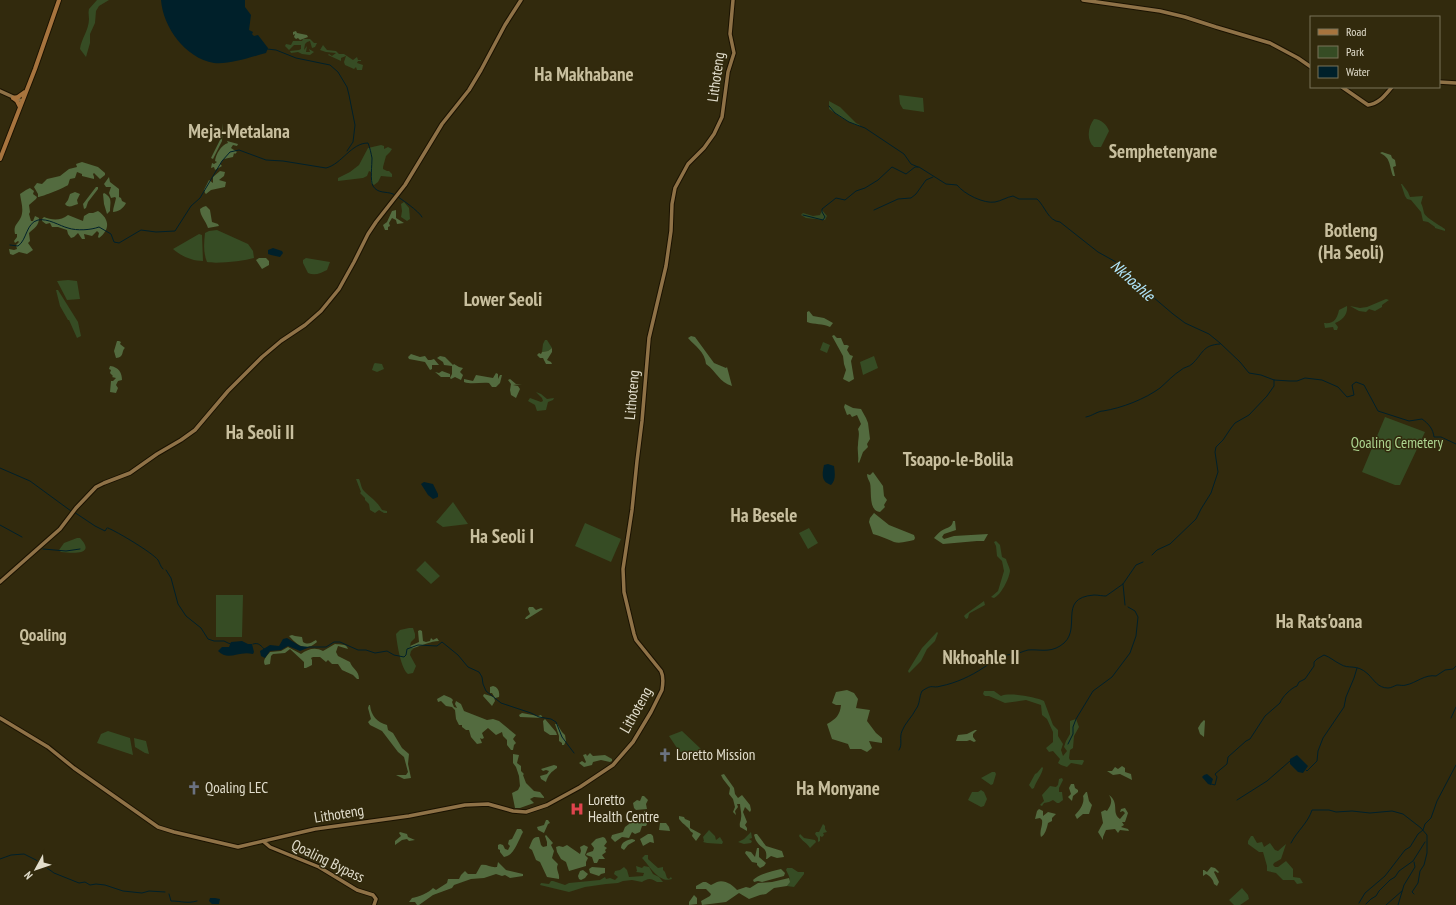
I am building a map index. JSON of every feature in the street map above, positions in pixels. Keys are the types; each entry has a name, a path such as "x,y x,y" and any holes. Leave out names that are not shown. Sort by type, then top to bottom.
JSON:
{"main road":[{"path":"0,159 59,0"},
{"path":"0,582 57,532 75,510 98,486 130,473 195,430 228,391 262,357 280,342 314,318 338,289 368,234 398,194 442,124 473,84 482,70 505,25 521,0"},
{"name":"Lithoteng","path":"0,718 48,747 74,768 158,827 238,847 315,829 409,816 465,805 488,804 520,812 537,809 580,787 612,765 633,742 662,690 662,675 636,640 625,602 623,574 625,552 632,510 642,421 649,338 666,266 675,188 688,164 704,148 714,134 722,117 728,72 734,53 730,34 733,0"},
{"path":"1083,0 1160,11 1185,17 1216,28 1270,43 1310,66"},
{"path":"1440,82 1456,83"},
{"path":"1343,88 1368,105 1375,104 1382,99 1391,88"},
{"path":"0,91 22,101"},
{"path":"13,98 18,97 26,91"},
{"path":"13,98 17,101 20,107"},
{"name":"Qoaling Bypass","path":"263,841 270,847 319,867 357,890 373,895 376,898 374,905"}],"green space":[{"path":"97,0 109,0 99,6 96,11 95,23 90,34 90,43 86,57 80,49 89,23 89,9"},
{"path":"296,31 297,33 307,35 308,37 300,40 298,38 296,39 293,32"},
{"path":"303,39 310,39 314,43 317,43 315,47 312,48 310,41 305,44 304,50 307,46 306,52 310,52 309,49 314,52 310,55 298,52 291,53 290,51 301,49 301,45 294,45 289,50 285,46 286,44 291,45 293,41 302,41"},
{"path":"323,45 327,50 344,54 353,60 357,57 358,60 361,61 358,61 357,63 363,65 362,70 357,70 356,67 354,69 345,65 344,62 346,56 341,58 341,61 328,55 329,54 332,56 336,53 320,50"},
{"path":"899,95 923,98 924,112 903,109 900,104"},
{"path":"829,101 840,107 860,126 840,117 829,109"},
{"path":"1094,119 1103,123 1109,131 1101,147 1094,147 1091,144 1089,137 1090,126"},
{"path":"223,123 222,141 213,159 211,158 221,138"},
{"path":"227,141 238,144 237,146 233,145 231,148 237,152 235,154 234,153 233,157 224,159 220,164 222,166 215,170 214,167 211,168 212,163 214,164 217,162 215,161 216,156 221,148 228,143"},
{"path":"381,145 384,146 384,149 388,147 392,149 386,156 383,169 389,171 392,174 392,177 381,176 378,182 374,185 371,183 371,172 369,171 367,176 363,178 338,181 338,178 350,172 359,165 368,148"},
{"path":"1382,152 1391,155 1395,160 1396,166 1393,167 1395,176 1393,176 1388,160 1380,153"},
{"path":"82,162 98,167 105,173 105,175 100,179 94,173 94,179 82,176 82,174 77,172 75,178 70,179 68,185 49,194 38,197 34,187 37,183 42,184 47,179 60,176 69,169 77,167 76,164"},
{"path":"220,171 225,172 224,176 219,180 226,182 225,187 211,190 206,194 204,190 209,180 213,183 213,177"},
{"path":"109,177 110,182 119,189 119,197 126,203 122,208 115,212 113,212 113,210 116,198 111,198 109,193 111,187 106,187 104,184"},
{"path":"1401,184 1408,192 1410,197 1423,196 1421,203 1425,215 1445,229 1445,231 1435,228 1428,222 1423,221 1421,212 1411,200 1407,199"},
{"path":"96,187 98,187 98,189 84,209 83,204"},
{"path":"30,188 34,191 33,194 37,197 29,205 31,221 33,221 35,216 39,218 37,225 29,233 30,241 28,243 33,250 27,254 19,252 13,255 10,254 9,249 17,249 16,245 19,242 18,241 15,243 14,241 17,237 17,234 15,234 15,227 21,217 22,211 20,194"},
{"path":"75,192 80,194 77,200 78,204 70,206 65,204 70,194"},
{"path":"104,193 110,200 110,211 107,214 104,204"},
{"path":"404,202 409,208 410,219 407,221 401,217 401,204"},
{"path":"206,206 210,210 212,222 218,224 219,226 208,228 200,209"},
{"path":"396,210 396,218 404,223 397,224 396,220 392,218 389,223 390,226 388,227 388,230 385,230 383,225 387,222 392,211"},
{"path":"822,210 827,216 825,220 806,218 801,215 803,213 813,216 820,215"},
{"path":"98,211 105,217 107,224 105,232 99,238 99,233 97,231 92,236 84,234 85,239 82,239 78,233 71,238 67,230 52,227 50,223 46,224 42,221 44,217 56,219 68,215 83,221 84,216"},
{"path":"217,230 248,244 253,251 254,258 230,262 207,262 204,251 205,233"},
{"path":"199,234 202,235 203,261 187,258 173,249"},
{"path":"259,258 266,258 269,261 269,265 262,269 256,260"},
{"path":"306,258 330,262 327,270 318,274 311,274 308,273 303,263 303,260"},
{"path":"57,281 77,281 80,299 67,300"},
{"path":"56,290 58,290 78,322 81,336 77,338 69,320 60,306"},
{"path":"1386,299 1389,300 1375,311 1369,309 1366,312 1359,311 1350,306 1360,308 1367,307"},
{"path":"1347,306 1347,312 1344,317 1335,323 1338,327 1337,330 1334,330 1333,327 1325,328 1324,323 1333,322 1339,310"},
{"path":"809,311 813,316 824,318 833,323 830,327 807,322 807,312"},
{"path":"834,335 837,338 841,338 844,345 849,346 847,350 850,355 853,356 851,361 854,379 849,382 843,379 846,370 843,356 832,336"},
{"path":"691,336 695,337 714,363 726,368 727,367 732,386 724,382 706,364 702,353 688,338"},
{"path":"545,340 547,340 552,348 548,351 542,352 543,344"},
{"path":"117,341 121,342 120,344 125,348 122,355 116,358 114,351"},
{"path":"823,342 830,345 827,353 820,350"},
{"path":"552,348 552,352 547,360 552,364 546,364 543,358 540,358 537,355"},
{"path":"411,354 420,357 425,356 428,360 434,359 439,365 432,365 432,369 430,370 425,362 409,359 408,357"},
{"path":"440,356 445,357 453,365 454,364 463,368 460,372 463,375 461,380 455,377 450,378 452,374 452,366 444,365 443,362 437,358"},
{"path":"874,356 878,368 863,375 860,362"},
{"path":"375,363 382,364 384,369 377,372 372,370"},
{"path":"110,366 118,369 121,375 122,380 118,381 116,385 118,388 116,393 110,392 111,381 116,378 112,377 113,376 110,373"},
{"path":"442,371 450,374 450,377 441,377 435,372 439,373"},
{"path":"496,373 498,374 498,379 500,375 502,375 500,383 496,387 492,387 489,383 464,382 464,379 473,381 476,375 493,378"},
{"path":"510,379 516,384 522,384 513,385 518,386 520,389 516,398 511,395 511,384 508,380"},
{"path":"536,392 547,399 554,398 548,402 546,410 537,411 535,405 528,401 530,398 541,402 543,401"},
{"path":"845,404 853,408 861,409 868,423 870,439 867,444 868,447 863,452 859,463 858,429 861,424 857,415 852,417 850,414 847,415 844,407"},
{"name":"Qoaling Cemetery","path":"1385,417 1425,432 1400,485 1395,485 1362,472"},
{"path":"873,472 883,486 884,496 887,500 884,505 885,507 880,512 876,511 871,500 870,483 867,474 870,475"},
{"path":"356,479 359,479 364,491 382,510 387,511 387,513 379,510 375,513 370,510 369,504 360,493 361,492"},
{"path":"453,502 468,524 443,527 436,522"},
{"path":"874,513 889,525 914,535 914,540 896,543 873,534 869,522"},
{"path":"953,521 955,521 956,530 944,534 942,537 944,539 954,536 988,534 984,541 943,544 934,538 941,531 950,526"},
{"path":"585,523 621,539 611,562 575,546"},
{"path":"809,528 818,543 808,549 799,533"},
{"path":"80,538 84,544 86,548 84,551 71,553 61,552 59,550 64,543"},
{"path":"996,541 1000,545 1002,557 1006,559 1010,571 1004,586 999,594 994,598 991,597 998,591 1004,571 1002,561 997,556 994,542"},
{"path":"425,561 440,576 431,584 416,570"},
{"path":"216,595 243,595 242,637 216,637"},
{"path":"984,601 985,605 970,613 966,619 964,616 966,614"},
{"path":"529,607 533,607 536,610 541,608 543,609 525,619 530,614 528,609"},
{"path":"413,628 415,634 415,638 411,642 410,646 415,647 411,651 410,655 416,666 413,673 408,674 401,662 396,634 400,630"},
{"path":"418,631 422,631 423,641 426,642 430,641 431,638 433,640 437,638 439,641 413,648 410,646 419,642"},
{"path":"937,632 935,641 927,649 921,661 909,673 908,671 922,648"},
{"path":"292,635 302,637 303,642 306,643 311,643 316,640 317,642 309,647 302,646 296,643 289,636"},
{"path":"335,644 344,645 347,647 348,649 338,646 336,652 338,656 350,662 357,672 359,679 342,670 338,664 332,664 328,660 326,662 320,657 311,658 312,665 304,668 304,662 290,649 285,653 273,654 271,656 270,664 265,665 264,663 265,658 270,652 281,651 288,647 301,654 312,649 323,651"},
{"path":"493,686 498,690 499,697 495,698 492,693 490,693 490,687"},
{"path":"847,690 854,693 858,699 856,708 870,710 867,721 882,738 882,743 869,741 872,748 867,752 861,749 850,749 848,744 832,739 827,724 839,714 840,711 841,705 832,703 836,692"},
{"path":"984,691 994,691 1001,696 1022,696 1044,701 1053,725 1058,730 1058,736 1063,744 1061,750 1063,756 1067,751 1064,747 1070,734 1070,721 1076,719 1079,727 1074,736 1073,748 1070,750 1069,758 1070,760 1083,760 1082,765 1071,763 1067,767 1061,765 1058,763 1060,759 1053,751 1049,752 1046,748 1053,742 1053,732 1047,719 1042,715 1041,705 1026,700 1005,703 989,696 985,696 983,694"},
{"path":"484,694 494,697 495,701 492,706 483,696"},
{"path":"444,695 453,700 452,702 454,707 457,708 455,704 456,701 461,704 464,711 487,720 493,719 499,721 516,735 513,739 516,743 513,750 511,750 507,745 507,740 503,736 502,732 496,735 488,728 482,733 484,738 480,738 482,743 477,744 471,737 469,730 466,730 462,727 462,725 459,725 456,719 455,710 452,707 446,706 441,701 438,702 437,699"},
{"path":"369,705 375,718 387,725 388,730 393,733 402,748 409,754 408,764 411,778 404,779 396,775 406,775 408,772 404,757 398,752 382,731 370,725 368,722 371,719 368,708"},
{"path":"522,713 538,716 541,715 543,718 520,717 519,715"},
{"path":"545,719 557,735 550,735 544,731 543,721"},
{"path":"1204,720 1204,737 1200,734 1198,728"},
{"path":"555,724 557,724 565,735 566,741 564,745 562,745 559,741"},
{"path":"977,730 973,734 973,737 976,741 956,741 958,735 967,734"},
{"path":"108,731 130,738 133,755 97,743 101,734"},
{"path":"682,731 701,749 690,757 679,751 669,736"},
{"path":"134,738 146,741 149,754 135,747"},
{"path":"590,753 593,756 605,755 612,759 612,761 601,760 584,767 579,763 582,761 585,763 586,762 583,755 586,754 587,756"},
{"path":"513,754 519,755 517,763 521,766 521,771 524,774 526,783 534,791 540,792 544,797 534,797 530,799 534,803 520,808 515,808 512,793 518,790 520,786 519,776 513,763"},
{"path":"554,765 557,766 557,768 550,774 546,782 541,779 540,776 547,774 549,771 543,771 541,769"},
{"path":"1122,766 1125,768 1125,772 1131,774 1132,780 1120,774 1113,775 1107,771 1112,771 1115,767 1118,769"},
{"path":"1042,767 1041,773 1034,788 1032,789 1029,785 1035,774"},
{"path":"995,772 996,774 993,784 991,785 981,778"},
{"path":"724,774 734,788 735,794 738,798 742,795 750,805 750,812 745,807 743,812 747,822 745,825 747,831 740,827 740,804 737,804 738,807 735,811 736,815 733,812 735,807 733,799 729,794 730,788 721,775"},
{"path":"1062,778 1063,780 1059,788 1059,792 1062,792 1063,800 1057,803 1053,800 1044,803 1042,806 1040,805 1044,801 1042,795 1050,786 1056,787 1059,779"},
{"path":"1071,784 1074,784 1075,788 1078,790 1078,792 1073,796 1072,801 1068,797 1071,794 1069,788"},
{"path":"981,790 984,792 987,799 984,806 981,807 968,800 972,792 978,792"},
{"path":"1086,792 1092,805 1089,814 1083,814 1077,819 1075,815 1082,806 1083,796"},
{"path":"1109,795 1114,801 1117,817 1120,819 1125,813 1123,811 1120,812 1121,809 1125,808 1128,813 1125,822 1122,822 1124,825 1121,827 1128,829 1129,831 1120,830 1118,833 1115,829 1106,830 1103,840 1098,832 1103,823 1101,812 1105,810 1107,811 1110,805 1111,799"},
{"path":"642,796 648,800 646,804 647,809 636,810 633,803 637,800 640,801"},
{"path":"1039,809 1043,811 1043,816 1048,812 1056,814 1052,818 1052,821 1048,823 1045,833 1041,837 1040,833 1042,820 1040,818 1035,819"},
{"path":"644,811 648,814 646,820 647,824 646,826 642,826 640,832 635,834 632,832 629,838 622,837 615,842 611,838 612,835 623,832 634,814 642,815 644,814"},
{"path":"679,816 690,821 690,828 701,834 696,841 692,836 693,833 680,821"},
{"path":"546,820 550,823 548,824 544,833 538,830 537,827 544,825"},
{"path":"660,823 666,823 670,831 659,830"},
{"path":"823,824 827,832 823,833 824,835 822,837 820,836 820,841 818,842 818,838 815,834 816,832 819,832"},
{"path":"517,829 521,829 523,832 513,851 504,857 498,849 498,845 503,845 505,849 508,850 510,846 508,844 509,840 512,839"},
{"path":"709,830 715,836 716,840 720,837 723,842 722,844 703,842 703,837"},
{"path":"751,832 752,838 749,839 752,841 751,843 744,844 738,842 744,839"},
{"path":"399,833 407,834 408,837 415,840 402,840 395,845 395,841 401,836"},
{"path":"648,834 653,836 654,843 650,842 643,846 640,839"},
{"path":"755,834 757,834 766,846 782,851 784,857 777,858 771,856 766,859 766,852 756,841"},
{"path":"800,834 804,838 815,840 816,842 810,848 800,838"},
{"path":"546,835 553,843 551,845 554,851 552,858 558,864 557,868 559,879 547,877 540,862 536,860 532,850 529,848 535,837 539,837 543,847 547,846"},
{"path":"1251,836 1253,836 1257,843 1262,842 1264,847 1270,843 1275,850 1278,851 1286,844 1281,859 1273,865 1278,867 1286,861 1293,869 1293,877 1300,878 1303,883 1297,884 1294,880 1283,880 1276,873 1267,871 1263,852 1259,852 1248,844"},
{"path":"603,837 607,842 604,846 607,848 605,850 606,852 602,855 605,859 599,859 597,863 594,863 592,857 586,855 587,853 593,851 594,848 591,844 596,839"},
{"path":"632,839 635,841 628,845 624,850 621,848 623,843"},
{"path":"567,845 580,854 580,847 584,845 588,847 585,855 588,858 586,866 569,871 566,862 561,859 556,847 563,847"},
{"path":"757,848 759,848 759,857 766,863 760,868 757,863 752,862 745,853 746,851 751,852 755,857"},
{"path":"645,855 648,855 648,859 658,868 663,867 667,878 669,879 671,877 672,879 667,880 663,879 655,873 642,858"},
{"path":"498,862 506,870 523,874 523,876 510,878 505,875 502,876 496,874 484,878 471,879 433,895 419,905 415,902 409,902 412,898 429,892 433,888 436,890 447,883 448,879 459,879 465,871 468,874 476,874 481,865 497,867"},
{"path":"636,866 642,868 644,866 649,867 653,874 659,877 663,882 657,882 650,879 642,882 632,880 585,887 569,892 540,885 541,883 549,884 553,881 565,885 569,883 600,880 605,877 606,879 610,878 615,880 618,877 614,874 615,871 624,867 627,870 629,877 643,876 644,873 636,872"},
{"path":"592,867 605,868 605,873 599,876 590,873 589,869"},
{"path":"1211,867 1215,868 1219,872 1214,872 1219,882 1217,886 1209,876 1206,874 1203,876 1203,870 1207,872"},
{"path":"787,868 792,868 798,872 804,872 794,887 787,886 790,878 786,870"},
{"path":"781,869 785,873 784,876 762,882 754,882 753,880 762,874"},
{"path":"583,870 588,874 581,880 578,876 580,871"},
{"path":"789,878 790,882 787,886 774,888 766,894 749,899 739,893 726,902 702,905 701,901 711,894 706,889 696,889 696,886 703,882 711,885 723,881 731,884 737,890 746,887 750,888 758,883 772,882"},
{"path":"1242,888 1248,895 1249,899 1240,905 1234,905 1229,900"},
{"path":"694,895 697,898 697,904 689,905 689,902"}],"water":[{"path":"161,0 245,0 245,7 251,15 249,30 253,32 252,34 254,36 258,35 268,48 266,53 226,63 214,63 203,60 194,55 177,40 166,21"},
{"path":"273,248 282,251 283,253 280,257 268,254 268,250"},
{"path":"828,464 834,466 835,474 831,485 825,482 823,477 824,465"},
{"path":"424,482 433,484 438,497 433,499 428,495 421,484"},
{"path":"287,638 300,646 310,647 300,651 288,646 281,650 270,651 265,658 261,656 260,651 270,645 279,646 283,639"},
{"path":"242,641 252,644 253,654 243,653 226,656 218,651 222,647 229,647 231,642"},
{"path":"1297,755 1308,766 1303,773 1298,772 1290,764 1290,759"},
{"path":"1207,774 1213,779 1211,785 1208,784 1202,777"},
{"path":"210,898 220,899 219,904 212,904 209,901"}],"waterway":[{"path":"267,49 276,50 296,58 330,65 338,72 347,87 355,125 353,142 347,151"},
{"path":"829,106 835,113 849,122 865,128 904,154 911,164 918,167"},
{"path":"10,245 18,246 23,240 31,224 38,220 50,221 76,230 99,227 111,234 114,242 119,243 141,230 156,232 175,231 191,206 200,198 222,161 230,152 239,150 266,160 283,161 326,168 332,166 357,146 368,143 372,158 372,184 375,189 393,194 414,208 422,217"},
{"name":"Nkhoahle","path":"803,215 823,220 825,217 822,209 836,198 845,200 856,191 865,188 878,180 892,167 906,174 915,167 919,167 946,184 957,185 969,195 980,200 995,202 1013,196 1019,199 1037,199 1052,219 1060,222 1098,252 1116,262 1133,280 1185,323 1209,334 1240,362 1249,373 1261,375 1274,380 1297,381 1305,378 1322,380 1338,387 1347,397 1354,395 1352,385 1356,382 1364,385 1378,411 1409,421 1422,419 1430,427 1434,437 1441,437 1456,444"},
{"path":"874,210 898,199 911,198 916,194 926,180 933,177"},
{"path":"1086,417 1125,405 1147,396 1160,388 1182,369 1191,365 1206,348 1220,344"},
{"path":"1152,555 1157,550 1170,544 1196,519 1211,493 1218,472 1215,452 1216,447 1235,423 1249,415 1267,396 1274,386 1274,380"},
{"path":"0,468 30,481 71,511"},
{"path":"74,512 105,531 107,528"},
{"path":"0,525 22,537"},
{"path":"108,528 149,552 158,560 163,569"},
{"path":"43,549 66,551 80,549"},
{"path":"899,750 902,731 913,715 922,691 929,687 947,685 963,679 1007,655 1028,650 1052,649 1060,646 1067,640 1070,632 1073,608 1076,602 1082,597 1094,595 1106,596 1123,584 1136,565 1143,562"},
{"path":"166,570 171,578 178,604 186,616 201,628 208,639 214,641 224,641 231,644"},
{"path":"1123,584 1125,605"},
{"path":"1068,744 1073,734 1073,727 1076,719 1093,691 1112,677 1130,653 1136,636 1138,617 1135,611 1128,607"},
{"path":"309,647 326,647 334,642 340,642 358,650 366,650 375,653 387,651 394,655 404,657 407,649 418,645 437,646 442,642 458,655 468,667 479,672 486,691 501,703 539,717 551,719 556,722 562,737 574,753"},
{"path":"253,644 258,644 265,650"},
{"path":"1211,784 1215,785 1217,777 1215,774 1227,764 1228,757 1250,739 1265,716 1280,703 1283,698 1297,686 1299,682 1305,679 1314,666 1314,662 1324,655 1343,666 1364,671 1374,681 1385,688 1410,684 1424,677 1436,676 1445,670 1453,669 1456,666"},
{"path":"1306,770 1307,771 1317,761 1318,751 1323,738 1344,707 1346,697 1357,668"},
{"path":"1451,718 1456,707"},
{"path":"1237,800 1267,781 1290,761"},
{"path":"1359,903 1365,893 1385,876 1405,850 1410,847 1418,834 1423,830 1425,824 1431,818 1437,801 1456,765"},
{"path":"1291,843 1308,819 1312,810 1370,813 1392,811 1403,814 1421,828 1427,835 1427,853 1424,865 1420,871 1418,883 1412,892 1414,894"},
{"path":"1366,904 1376,896 1399,871 1413,861 1425,842"},
{"path":"0,859 11,855 24,854 36,860 54,873 79,883 85,882 90,885 105,885 123,891 142,893 149,891 165,892"},
{"path":"1398,905 1404,885 1415,867 1414,862"},
{"path":"1386,905 1402,891"},
{"path":"169,894 171,901 197,901"}],"place":[{"name":"Loretto Mission","path":"665,755"},
{"name":"Qoaling LEC","path":"194,788"},
{"name":"Loretto Health Centre","path":"577,809"}],"district":[{"name":"Ha Makhabane","path":"584,74"},
{"name":"Meja-Metalana","path":"239,131"},
{"name":"Semphetenyane","path":"1163,151"},
{"name":"Botleng (Ha Seoli)","path":"1351,241"},
{"name":"Lower Seoli","path":"503,299"},
{"name":"Ha Seoli II","path":"260,432"},
{"name":"Tsoapo-le-Bolila","path":"958,459"},
{"name":"Ha Besele","path":"764,515"},
{"name":"Ha Seoli I","path":"502,536"},
{"name":"Ha Rats'oana","path":"1319,621"},
{"name":"Qoaling","path":"43,635"},
{"name":"Nkhoahle II","path":"981,657"},
{"name":"Ha Monyane","path":"838,788"}]}
